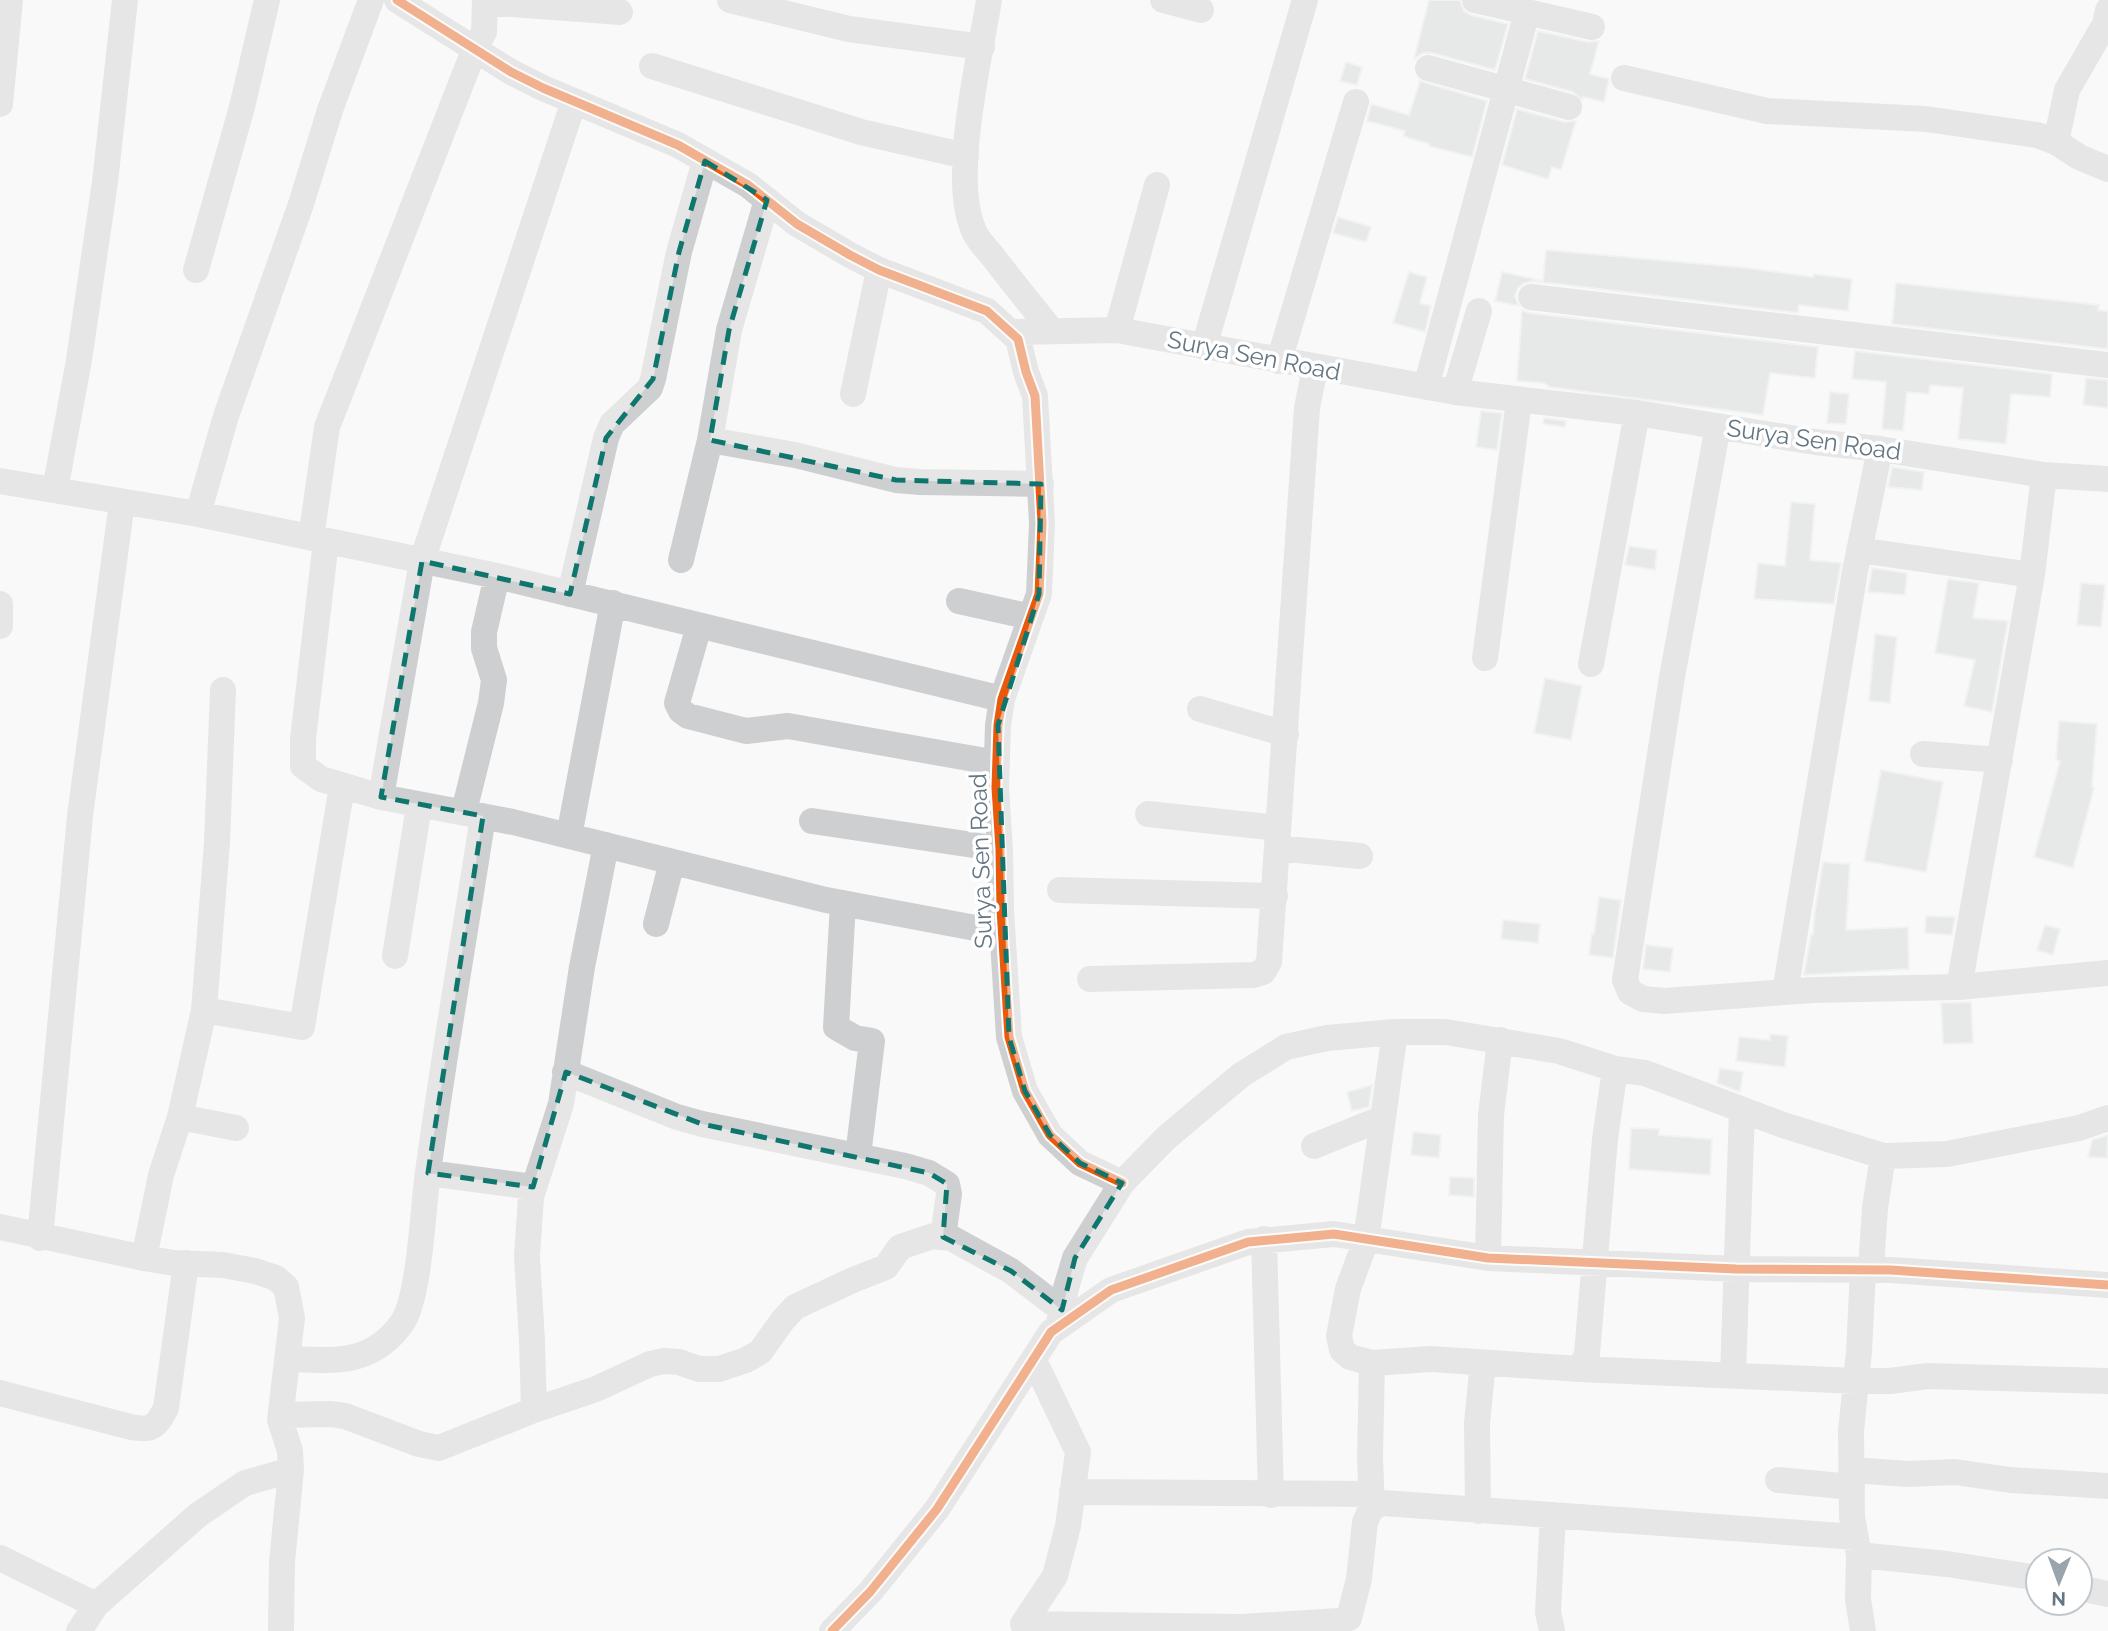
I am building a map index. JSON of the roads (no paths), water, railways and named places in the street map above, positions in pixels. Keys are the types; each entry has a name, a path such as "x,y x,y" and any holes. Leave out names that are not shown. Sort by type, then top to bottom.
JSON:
{"street":[{"path":"0,104 10,0"},
{"path":"55,491 79,360 105,182 125,0"},
{"path":"196,270 242,107 267,0"},
{"path":"198,514 226,416 301,204 330,110 371,0"},
{"path":"397,0 511,72 677,145 748,185 797,224 879,270 987,311 1012,332"},
{"path":"730,0 849,29 982,47"},
{"path":"989,0 973,89 966,156 968,207 975,233 1051,330"},
{"path":"1163,0 1201,10"},
{"path":"1204,346 1305,0"},
{"path":"1475,0 1592,27"},
{"path":"620,12 485,1 484,32 475,48 327,427 303,766 321,779 381,797 474,814 844,903 1002,933"},
{"path":"2056,142 2067,90 2105,24 2108,10"},
{"path":"1426,387 1527,12"},
{"path":"652,66 862,132 966,156"},
{"path":"1428,68 1569,107"},
{"path":"1624,78 1767,111 1926,120 2037,135 2108,169"},
{"path":"381,797 422,561 574,101"},
{"path":"1279,361 1356,102"},
{"path":"569,594 606,438 612,424 650,388 653,379 678,252 705,161"},
{"path":"1117,330 1157,185"},
{"path":"681,560 710,440 729,330 767,200"},
{"path":"853,394 879,270"},
{"path":"1531,297 2108,365"},
{"path":"1455,392 1479,312"},
{"name":"Surya Sen Road","path":"1012,332 1117,330 1455,392 1637,413 2044,475 2108,480"},
{"name":"Surya Sen Road","path":"1012,332 1018,339 1035,396 1042,523 1039,594 1002,699 998,725 1002,933 1010,1037 1025,1091 1038,1118 1080,1163 1122,1183"},
{"path":"1090,979 1252,975 1263,972 1269,962 1307,408 1315,368"},
{"path":"1485,658 1519,401"},
{"path":"1591,664 1637,413"},
{"path":"1718,426 1672,677 1625,980 1630,992 1643,999 1664,1001 1785,992 1959,987 2108,973"},
{"path":"710,440 795,455 896,480 1041,484"},
{"path":"1785,992 1859,550 1880,449"},
{"path":"1959,987 2032,575 2044,475"},
{"path":"0,481 198,514 497,576 1002,699"},
{"path":"40,1238 80,816 122,502"},
{"path":"1859,550 2032,575"},
{"path":"288,1359 343,1360 358,1357 374,1350 389,1338 404,1320 417,1268 474,814 494,680 484,648 484,632 497,576"},
{"path":"959,601 1031,617"},
{"path":"0,604 0,626"},
{"path":"569,836 612,604"},
{"path":"699,626 677,703 681,711 688,716 746,731 788,726 997,763"},
{"path":"144,1258 161,1175 180,1117 204,1010 217,842 223,690"},
{"path":"1200,709 1286,734"},
{"path":"1923,754 2000,760"},
{"path":"204,1010 302,1027 342,786"},
{"path":"396,956 419,806"},
{"path":"1148,814 1360,856"},
{"path":"812,821 1000,849"},
{"path":"534,1410 527,1230 533,1187 561,1104 582,967 606,845"},
{"path":"656,923 672,862"},
{"path":"1060,890 1275,896"},
{"path":"844,903 836,1027 855,1038 872,1041 858,1156"},
{"path":"1395,1032 1366,1240 1348,1289 1339,1336 1342,1350 1350,1357 1371,1363 1431,1359 1580,1369 1856,1381 1890,1381 1927,1376 2108,1381"},
{"path":"832,1631 870,1592 937,1509 1034,1360 1060,1318 1075,1258 1122,1183 1166,1138 1241,1075 1286,1047 1327,1038 1395,1032 1446,1032 1500,1040 1559,1051 1615,1069 1645,1073 1783,1125 1883,1156 1947,1154 2079,1128 2108,1118"},
{"path":"1488,1258 1491,1115 1500,1040"},
{"path":"1580,1369 1587,1354 1605,1139 1615,1069"},
{"path":"565,1072 677,1117 929,1173 947,1184 949,1195 943,1237"},
{"path":"1733,1375 1742,1110"},
{"path":"180,1117 236,1128"},
{"path":"1314,1146 1382,1118"},
{"path":"1863,1631 1858,1599 1858,1546 1852,1517 1851,1431 1867,1270 1883,1156"},
{"path":"428,1173 533,1187"},
{"path":"0,1227 40,1238 144,1258 255,1270 267,1274 286,1287 292,1310 280,1425 290,1451 291,1470 283,1540 281,1631"},
{"path":"1060,1318 1111,1290 1248,1242 1334,1234 1488,1258 1736,1269 1867,1270 2108,1285"},
{"path":"281,1415 345,1416 419,1444 439,1448 534,1410 596,1390 649,1364 664,1361 699,1368 719,1368 746,1360 760,1352 796,1307 886,1267 900,1247 933,1236 951,1238 1010,1271 1060,1318"},
{"path":"1264,1239 1271,1495"},
{"path":"0,1393 131,1427 144,1429 157,1424 166,1408 186,1263"},
{"path":"1034,1360 1078,1452 1068,1526 1055,1576 1023,1624 1241,1629 1339,1626 1349,1618 1359,1579 1365,1522 1371,1500 1371,1363"},
{"path":"1478,1511 1477,1423 1483,1363"},
{"path":"79,1631 96,1605 225,1494 244,1483 291,1470"},
{"path":"1779,1480 1955,1472 2010,1480 2108,1486"},
{"path":"1072,1492 1271,1495 1553,1515 1858,1546 2024,1576"},
{"path":"1552,1631 1548,1612 1553,1515"},
{"path":"0,1558 96,1605"}]}
